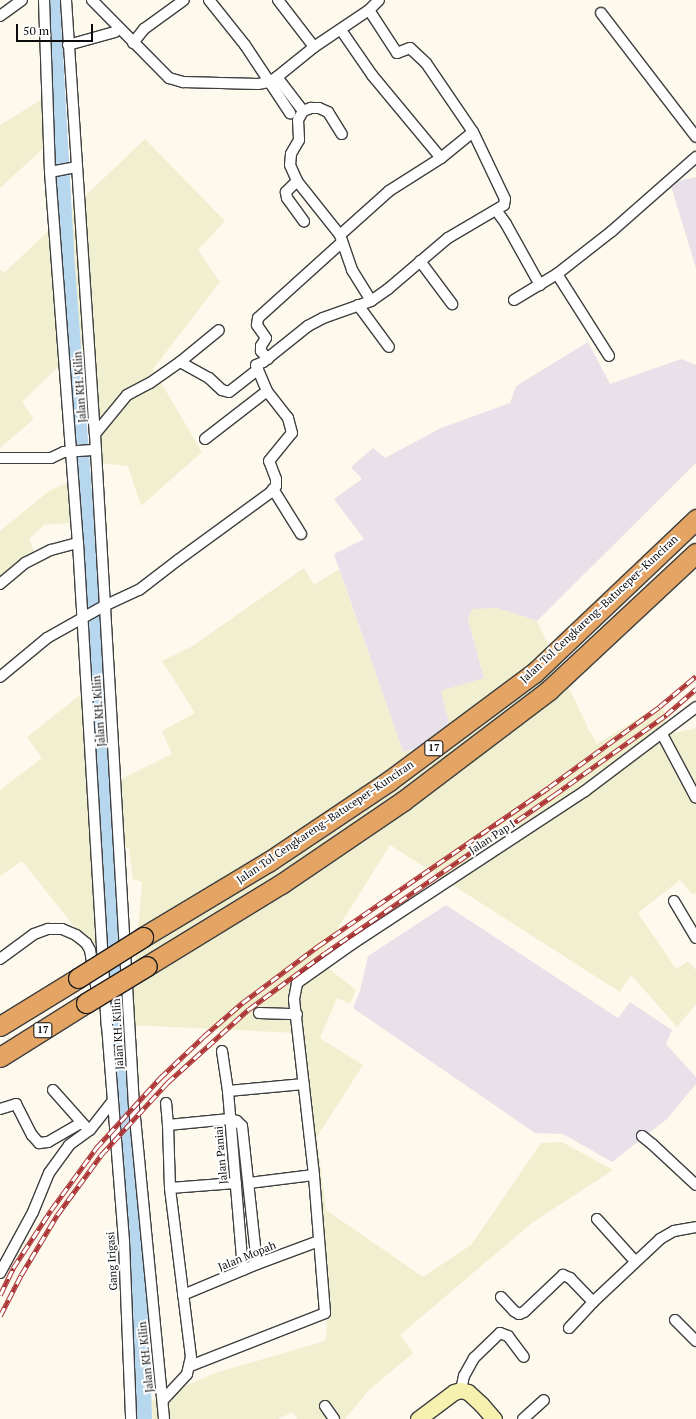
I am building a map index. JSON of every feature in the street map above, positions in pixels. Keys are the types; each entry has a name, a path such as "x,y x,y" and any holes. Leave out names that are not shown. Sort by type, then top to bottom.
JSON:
{"highway":[{"name":"Jalan Tol Cengkareng–Batuceper–Kunciran","path":"0,1026 143,937 268,862 389,781 534,673 696,519"},
{"name":"17","path":"0,1057 281,884 403,801 549,690 696,553"}],"street":[{"path":"0,16 22,0"},
{"name":"Jalan KH. Kilin","path":"44,0 53,171 101,608 134,1107 159,1380 163,1400 164,1419"},
{"name":"Jalan KH. Kilin","path":"66,0 73,168 95,434 84,451 78,543 84,618 107,1025 113,1101"},
{"path":"92,0 169,78 183,82 258,84 273,79 314,47 369,10 378,0"},
{"path":"133,42 144,30 184,0"},
{"path":"209,0 273,79 303,112"},
{"path":"278,0 314,47"},
{"path":"0,675 47,638 101,608 139,590 276,486 276,479 269,461 292,433 288,418 267,391 256,365 268,359 308,326 323,318 371,301 388,289 448,238 504,205 505,199 473,132 426,63 410,48 398,53 369,10"},
{"path":"601,13 696,136"},
{"path":"341,30 372,76 441,158"},
{"path":"68,44 115,32"},
{"path":"273,79 290,113"},
{"path":"342,134 328,112 319,108 311,108 303,112 298,120 300,140 291,154 290,165 297,181 341,239 352,270 371,301"},
{"path":"268,359 261,351 261,346 266,338 257,325 258,318 390,191 441,158 473,132"},
{"path":"514,300 557,274 612,231 696,157"},
{"path":"53,171 73,168"},
{"path":"297,181 286,192 287,198 304,221"},
{"path":"496,210 506,224 540,285"},
{"path":"420,261 452,304"},
{"path":"557,274 609,356"},
{"path":"358,305 389,347"},
{"path":"95,434 127,394 150,383 180,362 219,330"},
{"path":"180,362 209,378 222,390 229,392 258,369"},
{"path":"205,439 267,391"},
{"path":"0,458 51,458 64,452 84,451"},
{"path":"273,489 301,534"},
{"path":"0,584 25,564 51,550 78,543"},
{"name":"Jalan Pap I","path":"297,1014 294,999 297,983 352,944 584,791 696,707"},
{"path":"662,734 696,798"},
{"path":"674,901 696,938"},
{"path":"0,959 34,934 48,929 62,929 76,935 86,943 90,950 101,1017 107,1025"},
{"path":"190,1366 325,1313 314,1175 297,1014 259,1013"},
{"path":"168,1125 230,1119 228,1091 222,1051"},
{"path":"228,1091 304,1084"},
{"path":"53,1090 81,1123 90,1130"},
{"path":"0,1273 33,1212 49,1173 68,1146 90,1130 113,1101"},
{"name":"Gang Irigasi","path":"113,1101 124,1242 131,1419"},
{"path":"163,1400 187,1374 190,1366 190,1350 170,1188 166,1103"},
{"path":"0,1109 16,1104 32,1135 39,1143 48,1142 81,1123"},
{"name":"Jalan Paniai","path":"243,1270 230,1119 236,1120 242,1126 257,1264"},
{"path":"642,1136 696,1186"},
{"path":"249,1183 314,1175"},
{"path":"170,1188 236,1183"},
{"path":"597,1219 635,1261"},
{"path":"569,1328 593,1302 660,1239 674,1231 696,1227"},
{"name":"Jalan Mopah","path":"183,1295 257,1264 319,1241"},
{"path":"501,1297 514,1311 519,1314 524,1312 563,1275 570,1278 593,1302"},
{"path":"675,1320 696,1341"},
{"path":"461,1390 464,1376 474,1358 500,1333 508,1336 524,1357"},
{"path":"418,1419 449,1395 461,1390"},
{"path":"461,1390 472,1396 494,1419"},
{"path":"523,1419 544,1400"},
{"path":"325,1406 334,1419"}],"shaded area":[{"path":"696,177 696,268 670,183"},
{"path":"588,342 610,384 681,359 696,365 696,463 537,621 497,608 468,619 484,678 453,740 403,752 334,554 364,539 334,499 362,479 351,467 373,448 385,458 441,428 510,403 516,386"},
{"path":"446,905 618,1018 630,1002 672,1030 666,1044 696,1077 696,1084 667,1119 612,1162 563,1134 535,1133 353,1008 360,991 368,956"}],"green space":[{"path":"44,98 48,144 0,188 0,125"},
{"path":"145,139 225,221 198,250 220,282 153,369 202,452 141,506 128,466 101,463 95,346 68,357 22,402 34,419 0,448 0,269 4,273"},
{"path":"78,478 80,522 44,525 29,539 35,553 0,579 0,531 49,491"},
{"path":"304,568 314,585 339,569 403,752 453,740 441,691 484,678 468,619 472,609 497,608 537,621 597,744 662,703 670,734 696,728 696,893 693,895 680,880 638,913 676,969 688,961 696,970 696,1004 677,1027 631,975 620,992 390,845 318,960 356,990 350,1004 337,998 320,1038 363,1065 317,1137 326,1210 423,1277 471,1245 541,1143 562,1142 613,1170 532,1223 400,1335 413,1353 369,1390 345,1419 297,1419 293,1412 278,1419 153,1419 151,1401 215,1373 325,1341 327,1327 297,1033 130,1025 142,882 133,879 129,848 93,852 102,952 77,930 22,861 0,876 0,790 42,758 27,737 100,679 107,786 172,754 162,731 195,713 162,661 191,647"}],"waterway":[{"path":"51,0 65,254 94,638 125,1147 139,1303 143,1419"}],"railway":[{"path":"0,1295 13,1268 51,1210 96,1148 160,1078 203,1037 242,1003 318,946 549,787 659,707 696,676"},
{"path":"0,1316 21,1275 57,1215 101,1155 167,1083 249,1009 325,953 554,795 666,715 696,689"}]}
